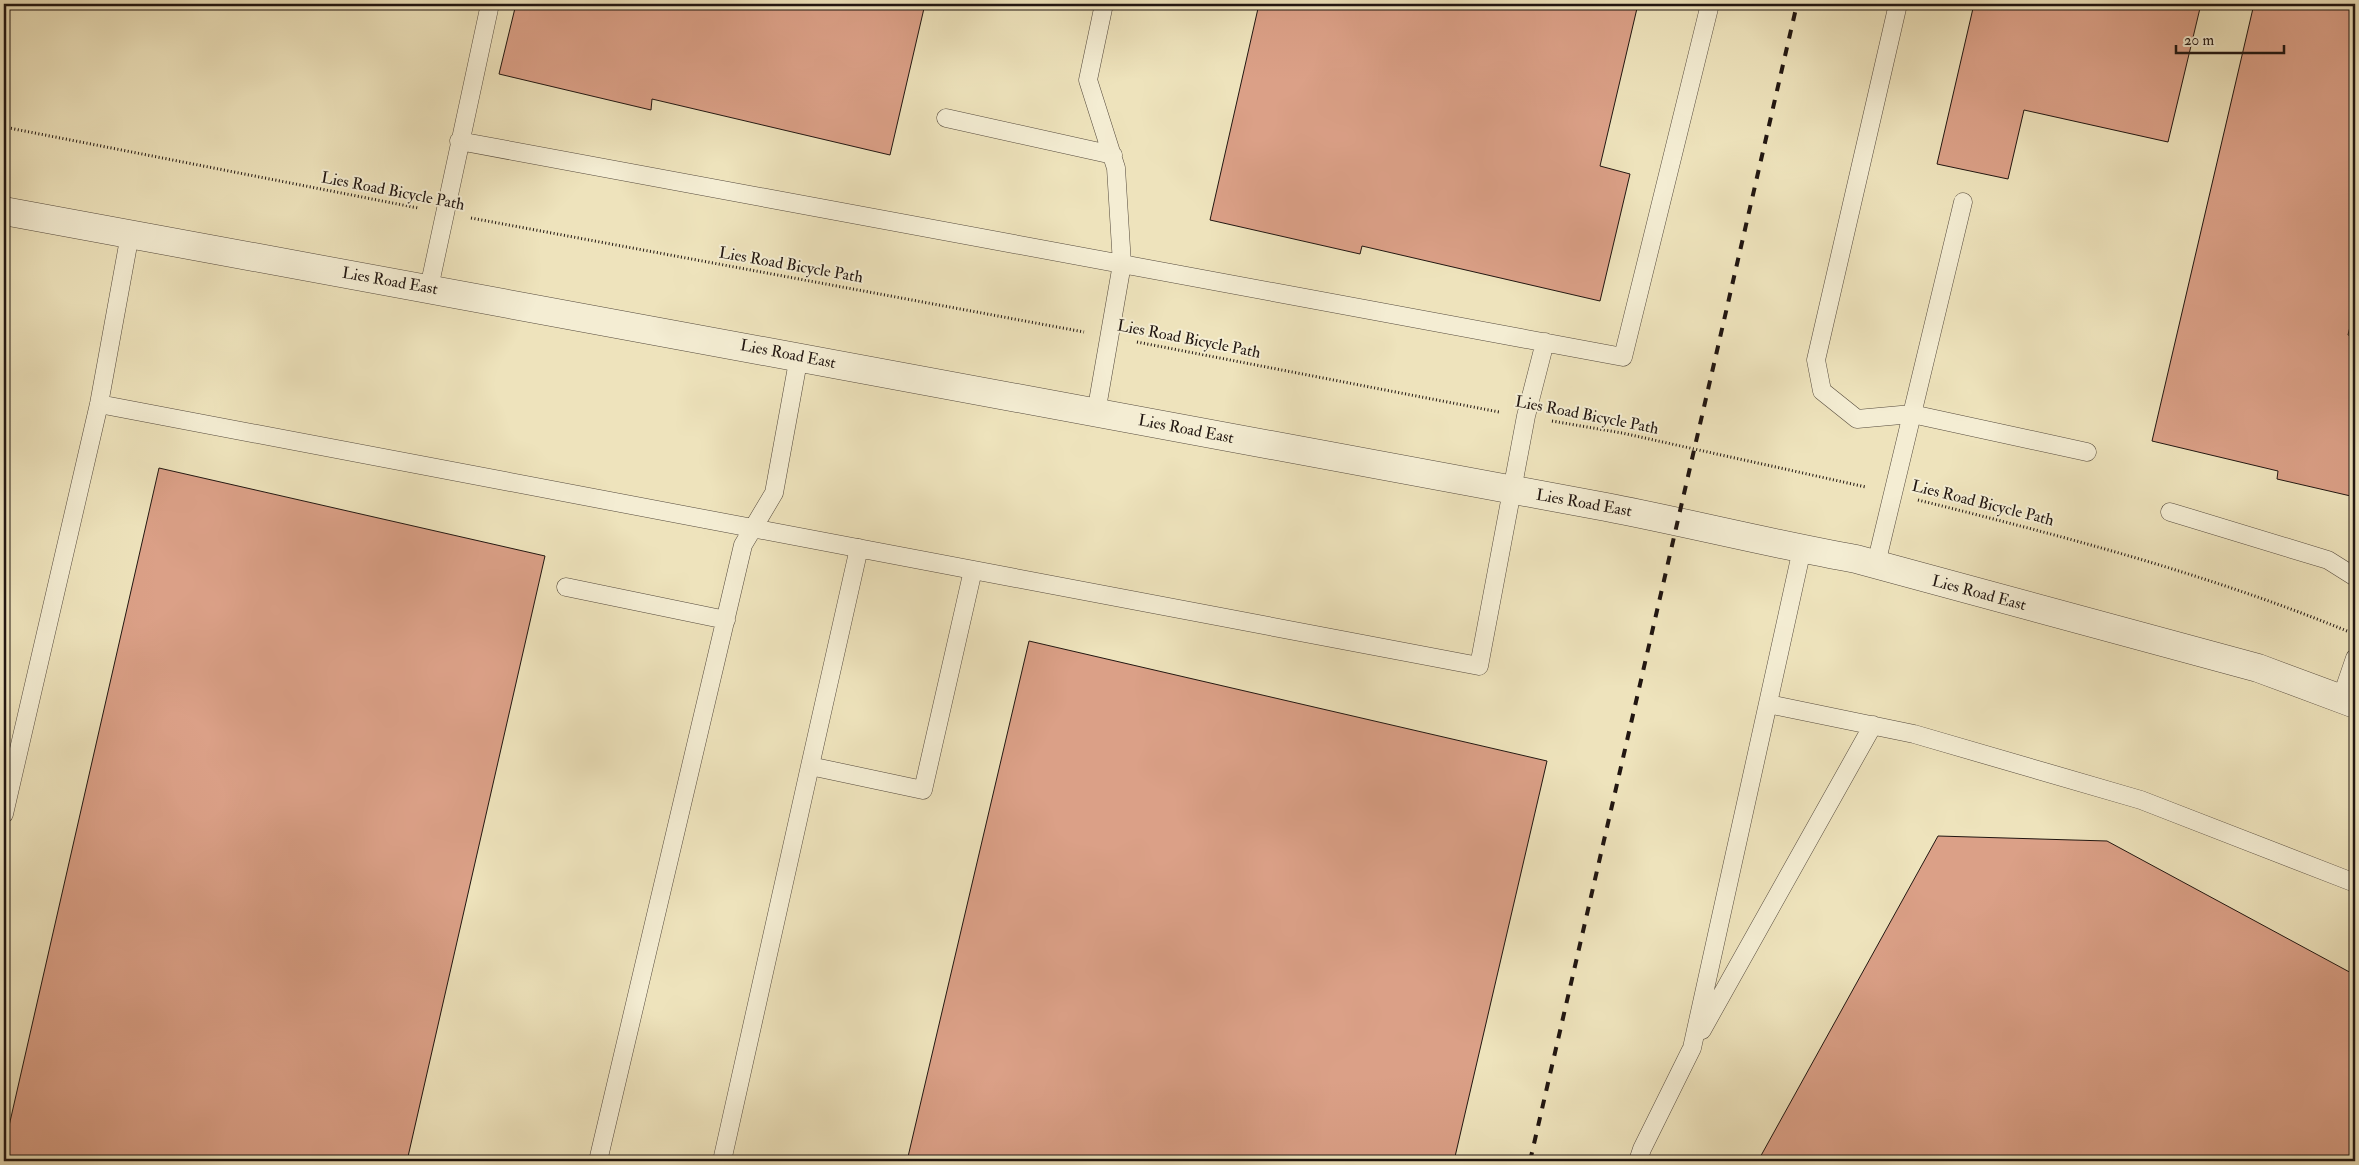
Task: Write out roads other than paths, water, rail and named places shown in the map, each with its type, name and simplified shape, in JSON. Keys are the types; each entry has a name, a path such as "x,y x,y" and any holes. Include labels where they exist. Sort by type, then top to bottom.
{"street":[{"name":"Lies Road East","path":"4,211 799,356 1686,523 1876,564 2258,668 2348,701"}],"lane":[{"path":"428,288 490,4"},
{"path":"1096,413 1122,264 1116,168 1088,80 1104,4"},
{"path":"459,141 1623,357 1710,4"},
{"path":"1898,4 1816,360 1822,391 1857,419 1912,414 2087,452"},
{"path":"946,118 1113,155"},
{"path":"1876,564 1963,202"},
{"path":"4,814 99,404 130,234"},
{"path":"99,404 1478,666 1526,416 1545,342"},
{"path":"598,1161 743,545 774,492 799,356"},
{"path":"2170,512 2328,560 2355,577"},
{"path":"722,1161 859,548"},
{"path":"1692,1048 1802,549"},
{"path":"810,766 923,790 973,570"},
{"path":"566,586 726,620"},
{"path":"2348,701 2355,658"},
{"path":"1768,704 1914,734 2141,800 2355,883"},
{"path":"1638,1161 1642,1149 1692,1048 1873,725"}],"railway":[{"path":"1530,1161 1797,4"}]}
